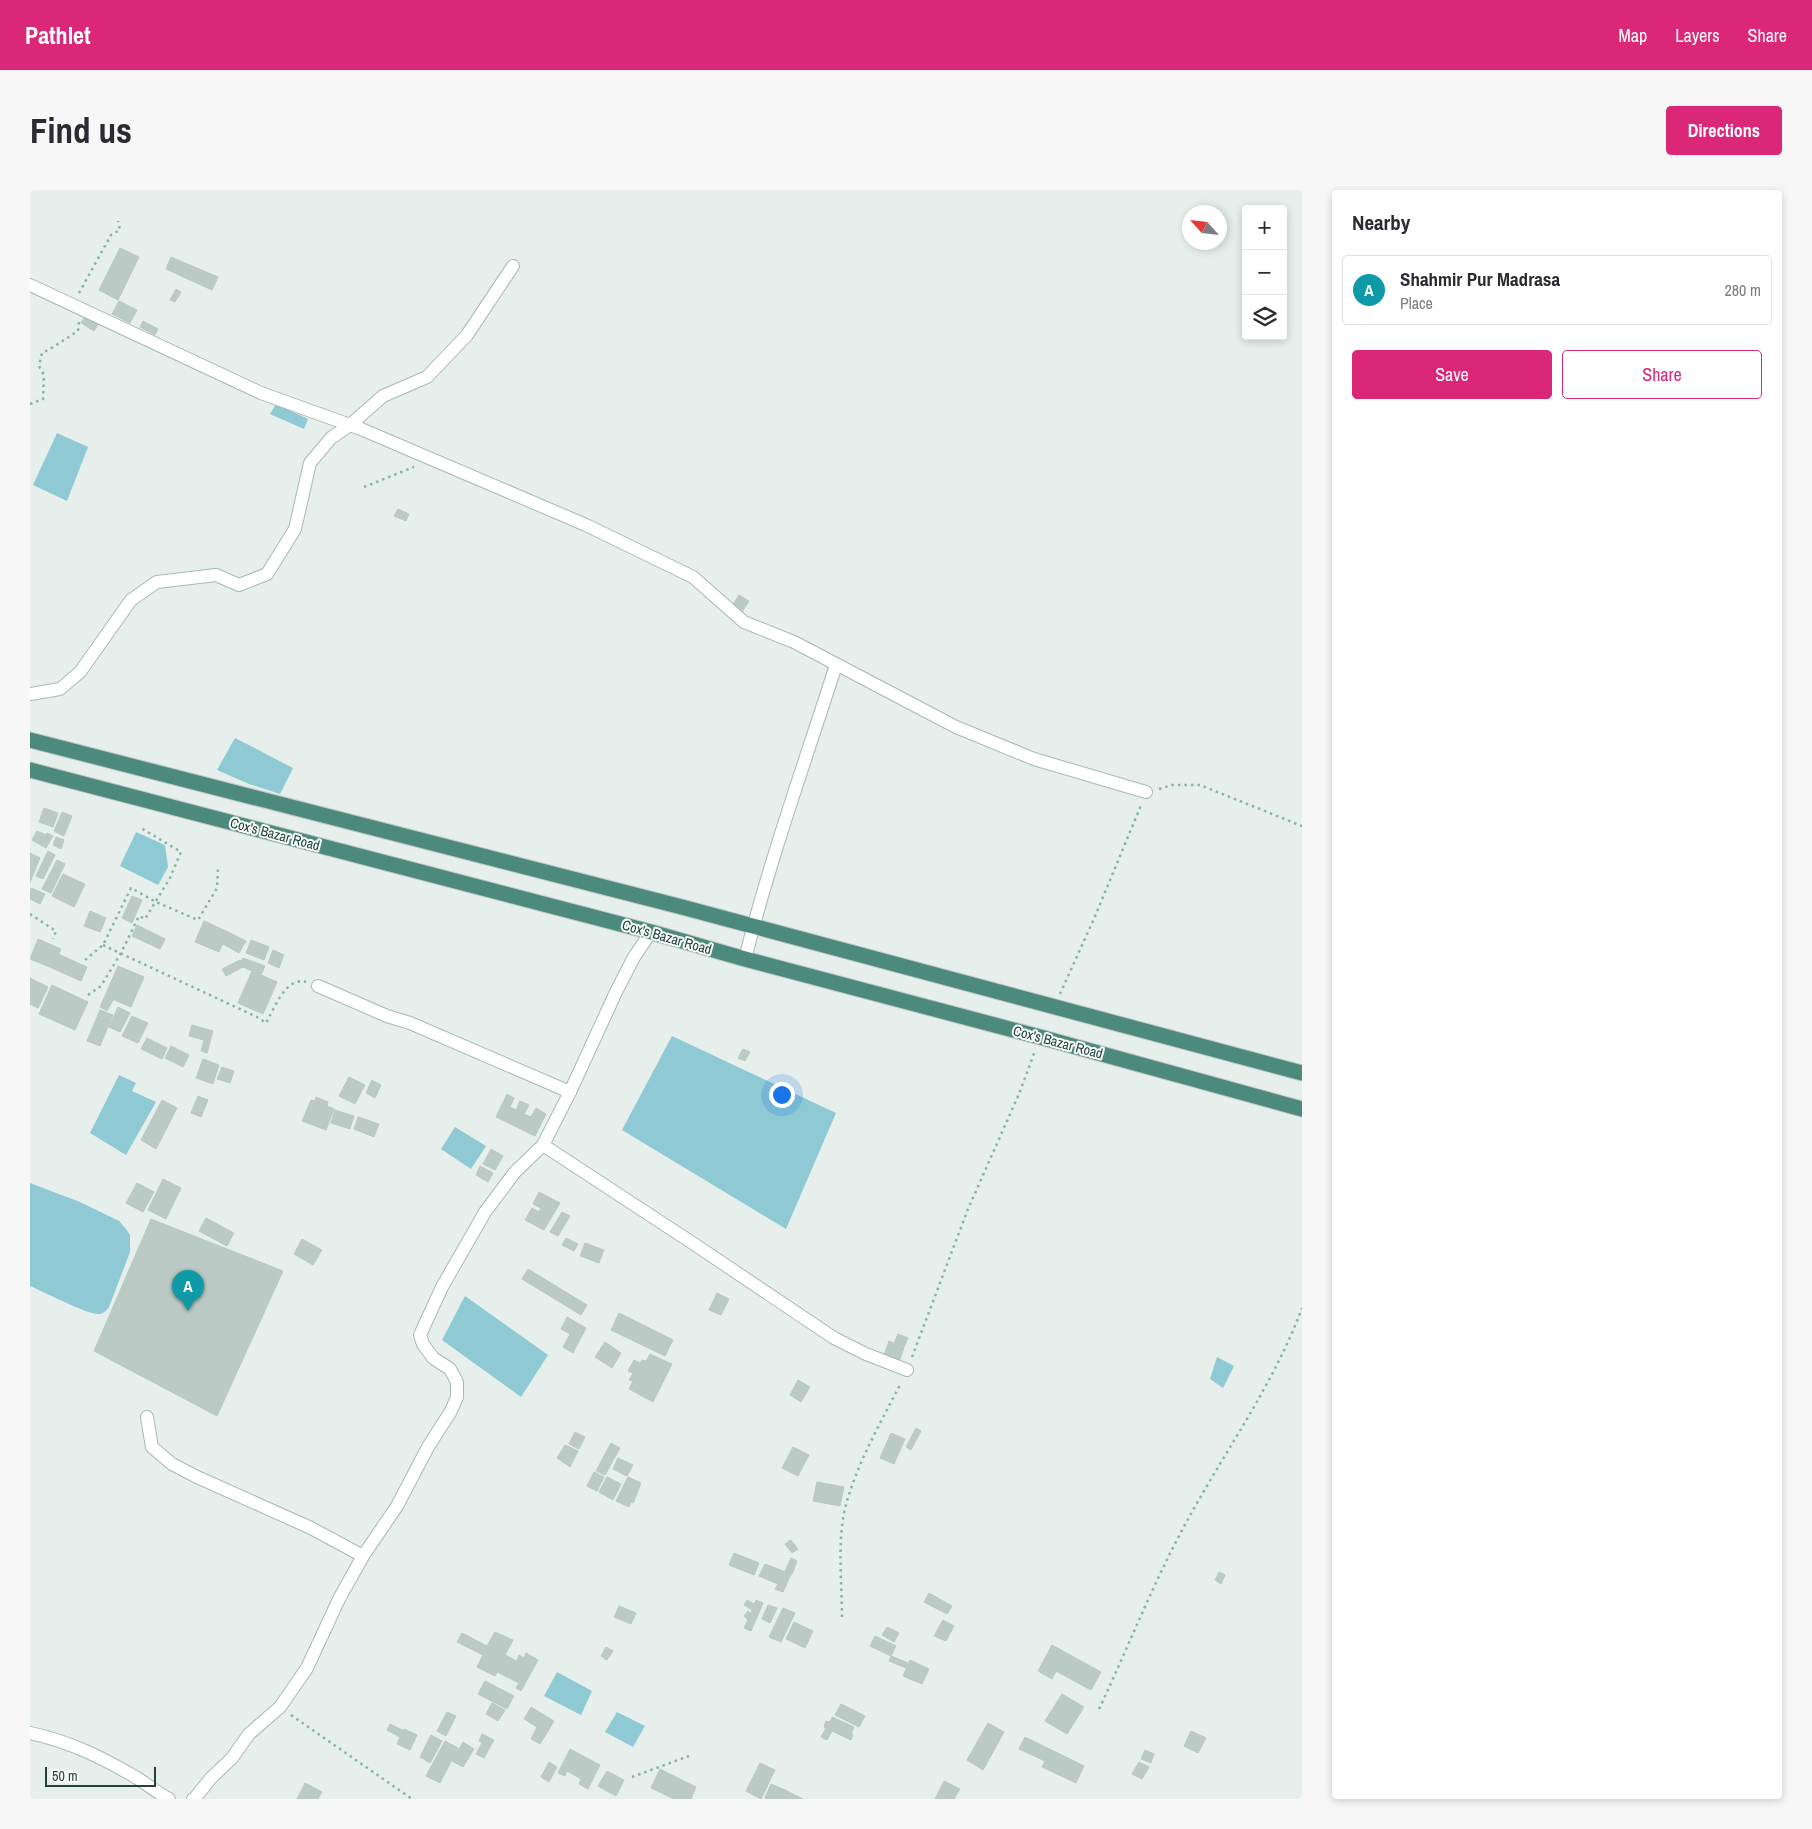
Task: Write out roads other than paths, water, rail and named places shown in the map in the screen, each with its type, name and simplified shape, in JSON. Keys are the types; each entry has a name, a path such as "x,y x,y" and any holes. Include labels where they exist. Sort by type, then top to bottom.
{"highway":[{"path":"30,740 753,926 1302,1073"},
{"name":"Cox's Bazar Road","path":"30,770 651,932 1302,1109"}],"street":[{"path":"30,694 60,689 80,672 131,600 157,582 216,575 239,585 266,574 295,529 310,464 332,438 383,396 427,377 467,334 512,266"},
{"path":"30,285 262,393 350,425 586,525 694,577 744,622 794,642 956,728 1034,758 1146,792"},
{"path":"745,959 753,926 836,665"},
{"path":"193,1799 232,1758 249,1734 280,1707 306,1668 339,1598 363,1556 397,1506 457,1398 457,1382 450,1369 432,1358 423,1344 420,1335 442,1287 485,1212 515,1172 543,1145 570,1092 616,992 634,957 651,932"},
{"path":"318,986 387,1016 410,1023 570,1092"},
{"path":"543,1145 834,1338 866,1354 907,1370"},
{"path":"148,1417 152,1447 172,1464 240,1497 311,1528 363,1556"},
{"path":"30,1733 50,1737 89,1752 138,1778 170,1799"}],"water":[{"path":"276,404 308,419 304,429 270,414"},
{"path":"57,433 88,447 67,501 33,485"},
{"path":"235,738 293,768 280,794 249,784 217,770"},
{"path":"136,832 165,845 168,867 158,885 120,866"},
{"path":"672,1036 836,1113 786,1229 622,1130"},
{"path":"119,1075 136,1083 132,1091 156,1102 126,1155 90,1133"},
{"path":"455,1127 486,1146 471,1169 441,1149"},
{"path":"30,1183 80,1202 119,1221 130,1235 130,1252 109,1307 103,1313 94,1314 30,1286"},
{"path":"465,1296 548,1355 521,1397 442,1340"},
{"path":"1217,1357 1234,1366 1223,1388 1210,1379"},
{"path":"557,1672 592,1691 581,1715 544,1696"},
{"path":"617,1712 645,1726 633,1747 605,1732"}],"place":[{"name":"Shahmir Pur Madrasa","path":"188,1311"}]}
